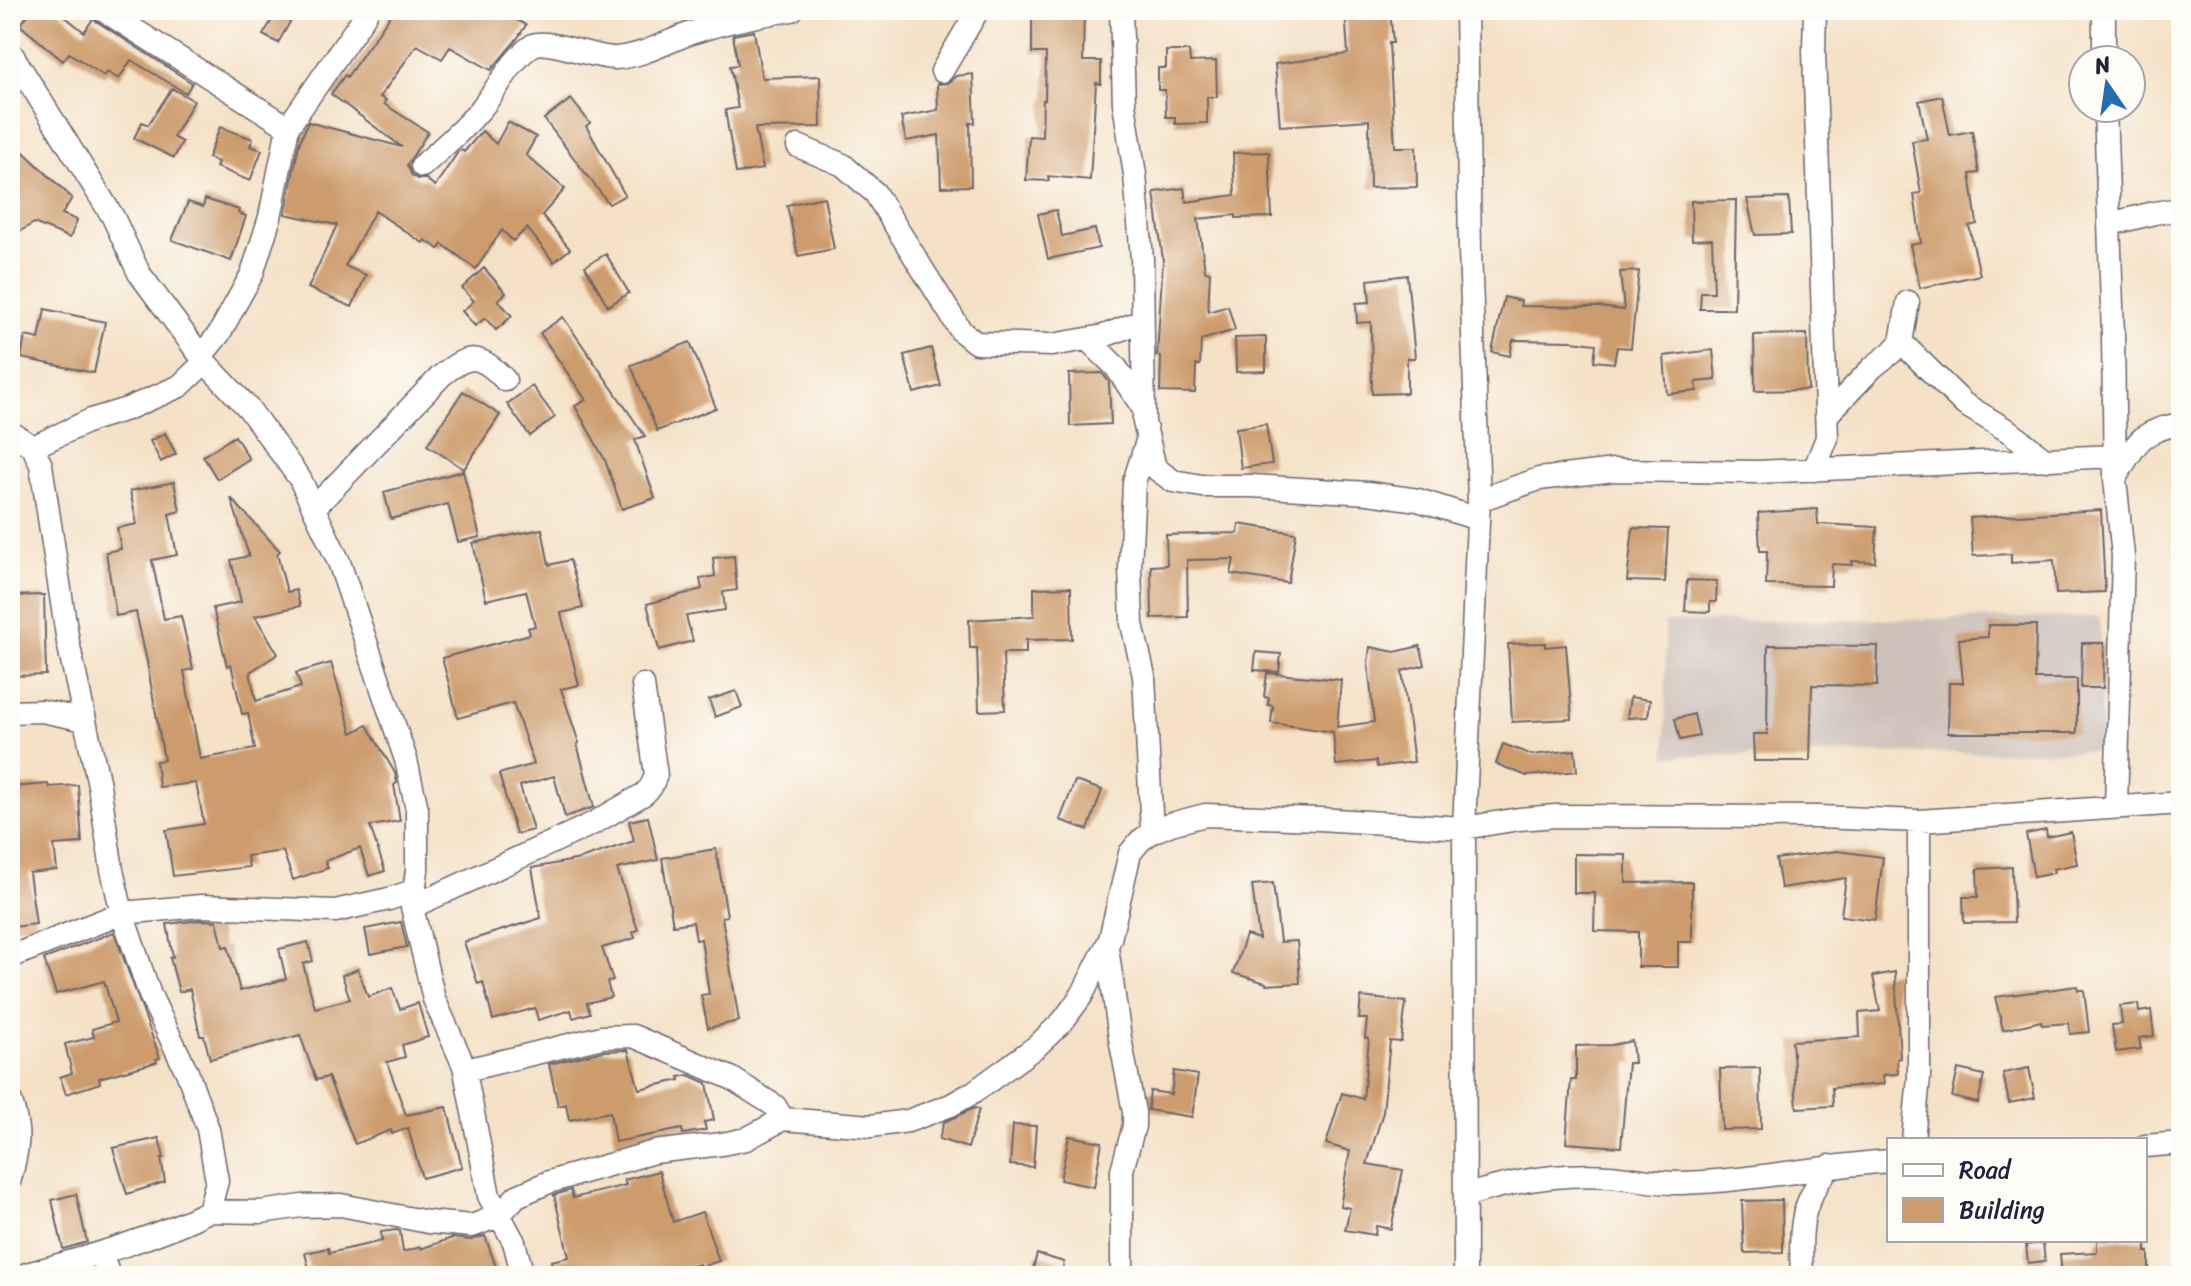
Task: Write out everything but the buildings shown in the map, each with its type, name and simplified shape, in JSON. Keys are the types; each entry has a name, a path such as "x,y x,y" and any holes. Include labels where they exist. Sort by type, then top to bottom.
{"street":[{"path":"103,10 288,127"},
{"path":"422,166 479,112 515,64 535,44 543,42 575,52 615,58 656,49 713,27 792,10"},
{"path":"942,71 978,10"},
{"path":"1121,10 1124,103 1139,211 1143,409 1155,468 1173,481 1202,486 1368,493 1479,510 1539,479 1614,470 1758,472 2115,456"},
{"path":"1465,1276 1464,828 1479,510 1466,10"},
{"path":"1814,470 1827,438 1815,10"},
{"path":"2104,10 2104,44"},
{"path":"33,447 78,425 127,409 180,386 203,359 252,274 270,217 288,127 366,14"},
{"path":"10,51 113,217 139,273 203,359 249,409 300,479 339,562 406,760 417,809 414,899 437,1009 466,1070 486,1181 498,1216 514,1242 523,1276"},
{"path":"2106,124 2115,479 2123,556 2116,807"},
{"path":"798,146 843,165 875,193 961,331 976,343 1052,345 1104,336 1142,321"},
{"path":"2110,224 2181,209"},
{"path":"1827,415 1901,342 1908,302"},
{"path":"1087,339 1115,366 1143,409"},
{"path":"1901,342 1964,404 2010,432 2046,460"},
{"path":"314,508 459,361 477,358 492,366 505,380"},
{"path":"2115,479 2145,435 2156,428 2181,424"},
{"path":"10,432 33,447 45,481 68,642 99,785 112,870 122,913 150,995 187,1072 208,1129 217,1181 209,1211"},
{"path":"1147,439 1134,482 1130,568 1132,624 1144,676 1152,832"},
{"path":"10,957 122,913 201,906 335,911 389,899 414,899 568,836 644,794 651,787 656,775 643,685"},
{"path":"10,712 42,711 85,720"},
{"path":"20,1276 101,1253 209,1211 261,1212 302,1206 341,1205 428,1222 472,1226 498,1216 517,1196 535,1186 654,1152 746,1139 783,1119 871,1126 908,1121 951,1105 1037,1046 1082,995 1107,947 1130,853 1140,841 1171,824 1205,815 1464,828 1519,819 1600,815 1919,821 2181,803"},
{"path":"1913,1138 1919,1077 1919,821"},
{"path":"1107,947 1134,1112 1134,1126 1121,1186 1122,1276"},
{"path":"466,1070 602,1037 633,1036 731,1078 775,1106 783,1119"},
{"path":"10,1099 18,1125 16,1155 10,1179"},
{"path":"2147,1146 2181,1143"},
{"path":"1465,1196 1489,1188 1542,1179 1610,1176 1681,1183 1887,1161"},
{"path":"1802,1276 1800,1230 1804,1211 1830,1166"},
{"path":"101,1253 109,1276"}],"shaded area":[{"path":"2100,617 2101,751 1666,756 1665,622"}]}
